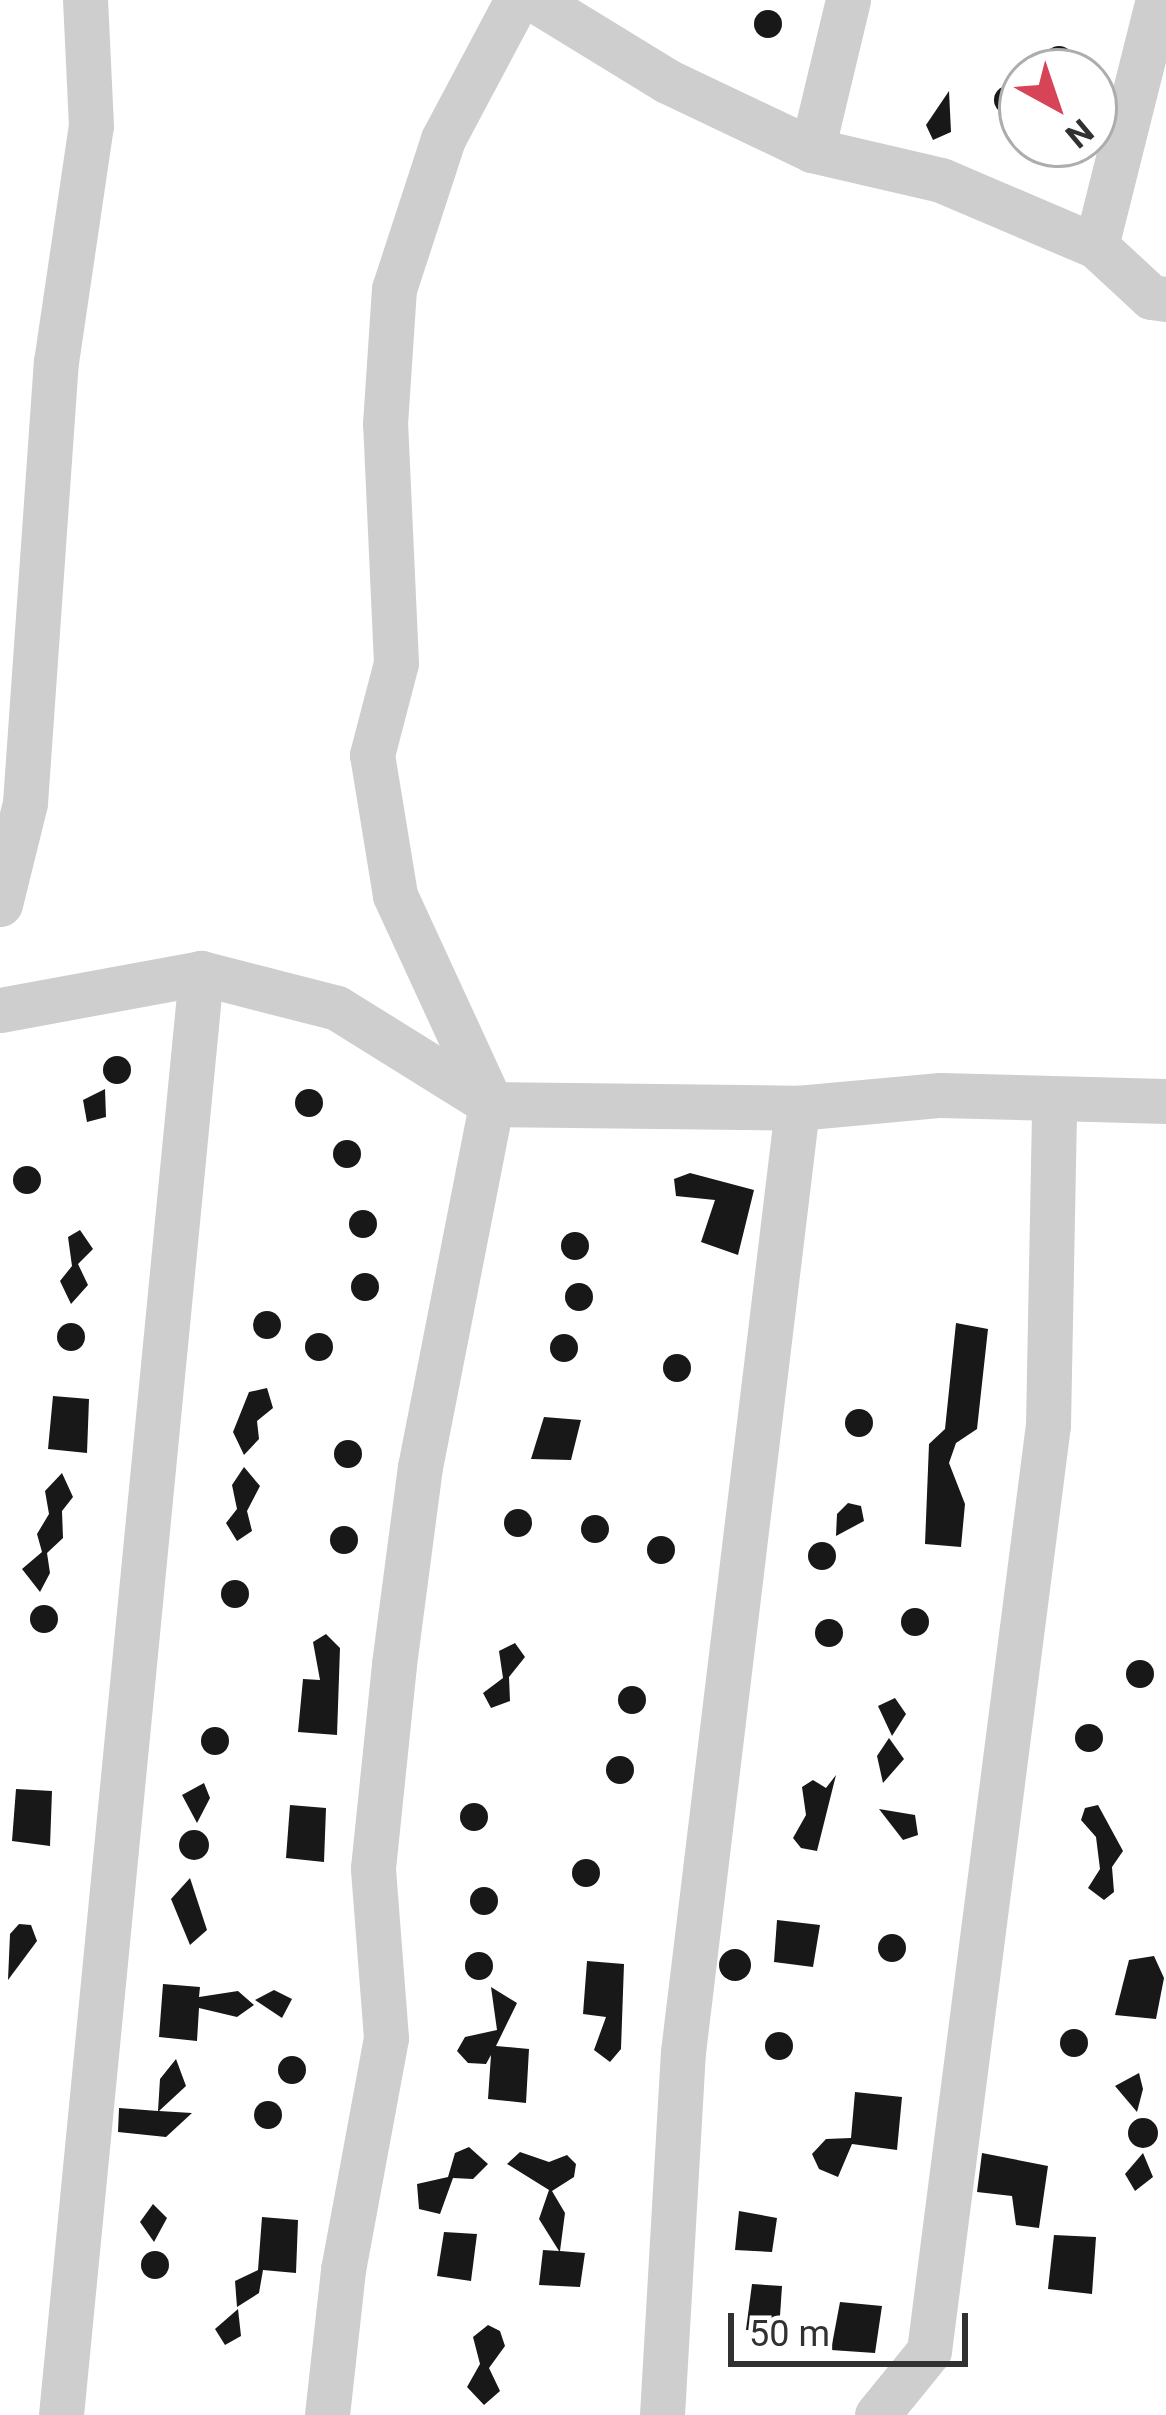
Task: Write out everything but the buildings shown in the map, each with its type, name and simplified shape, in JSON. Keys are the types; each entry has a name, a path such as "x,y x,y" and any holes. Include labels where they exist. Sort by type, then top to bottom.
{"street":[{"path":"0,904 25,803 56,362 91,126 85,0"},
{"path":"327,2415 343,2270 386,2038 374,1868 397,1642 420,1467 491,1104 395,896 372,755 396,663 385,424 394,289 443,140 517,0"},
{"path":"536,0 667,81 812,150 941,180 1096,246 1151,297 1166,299"},
{"path":"812,150 848,0"},
{"path":"1096,246 1158,0"},
{"path":"62,2415 201,973"},
{"path":"0,1010 201,973 337,1008 491,1104 796,1108 940,1095 1054,1103 1166,1101"},
{"path":"877,2415 929,2351 1048,1425 1054,1103"},
{"path":"662,2415 683,2052 796,1108"}]}
